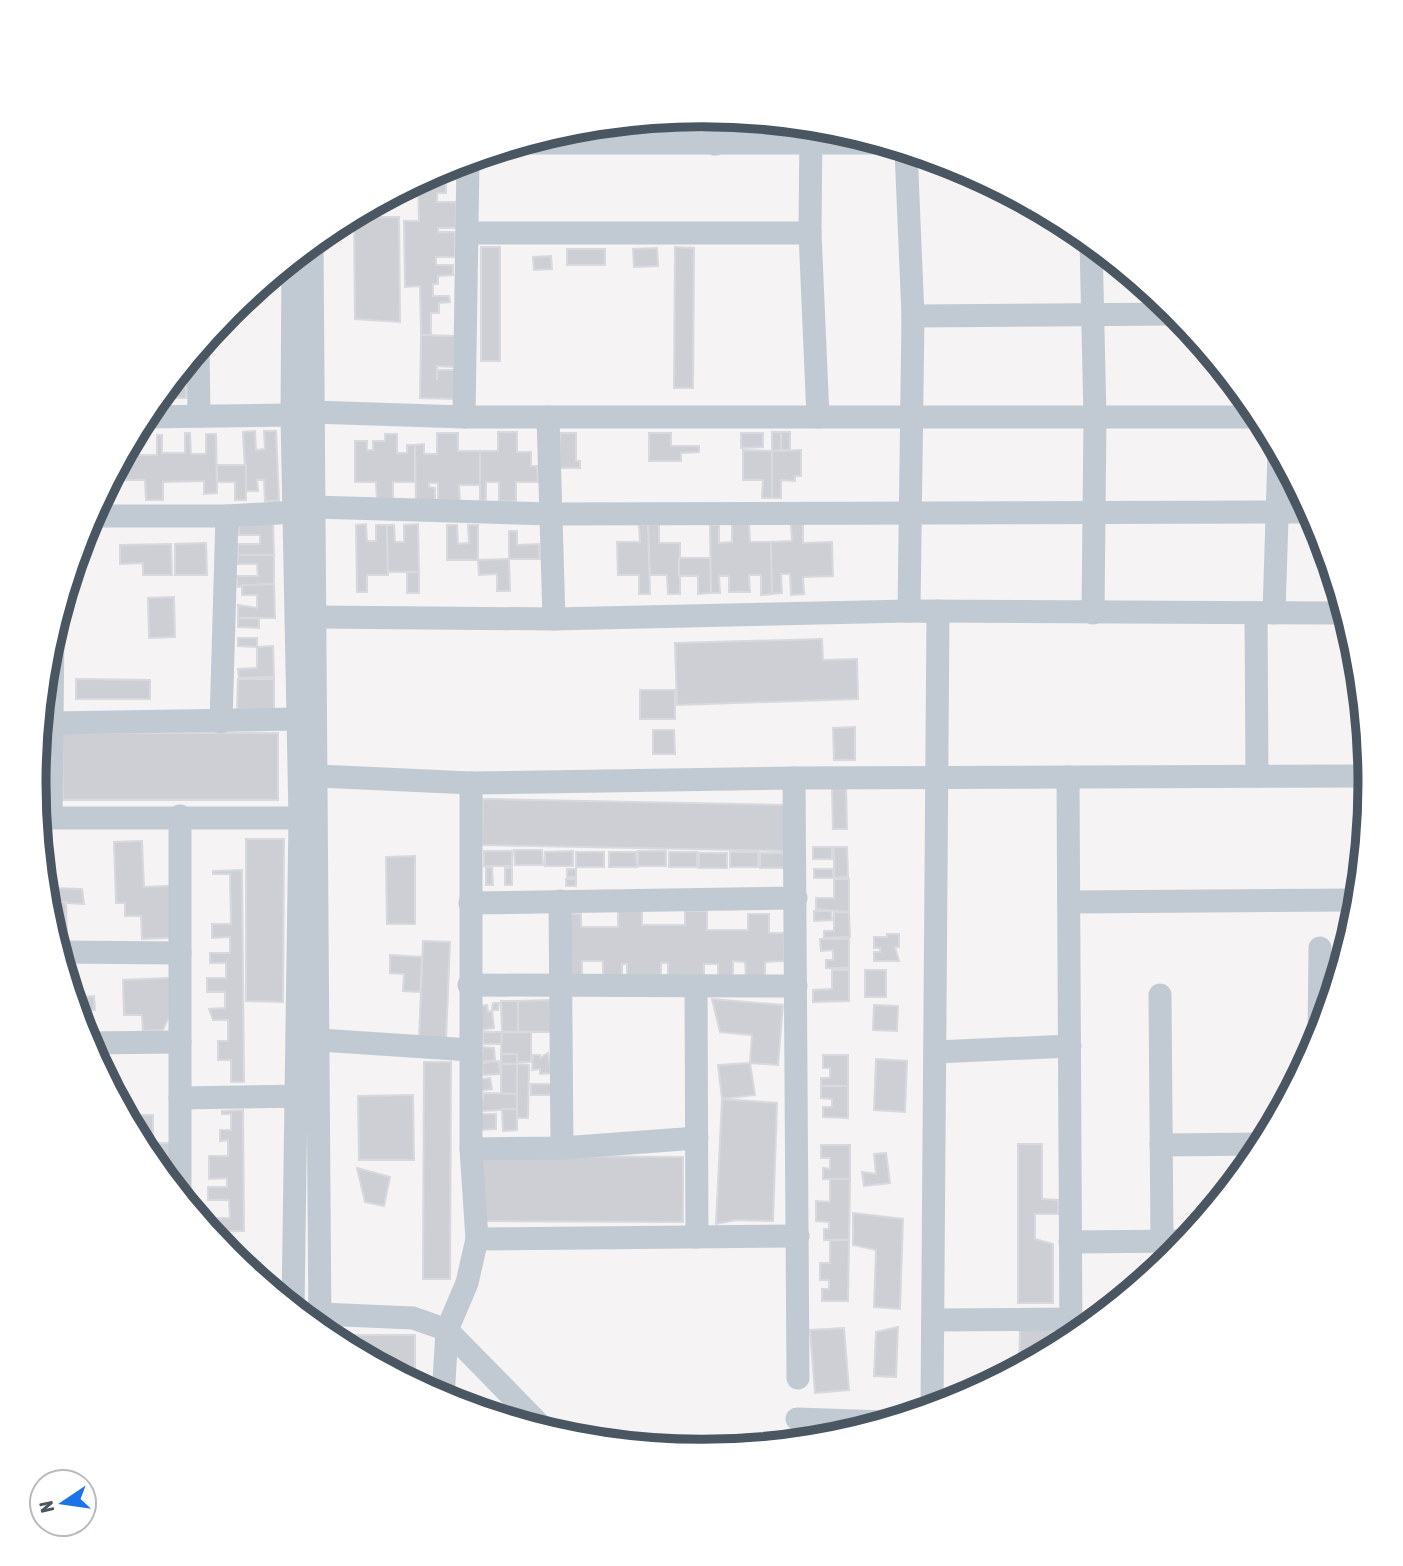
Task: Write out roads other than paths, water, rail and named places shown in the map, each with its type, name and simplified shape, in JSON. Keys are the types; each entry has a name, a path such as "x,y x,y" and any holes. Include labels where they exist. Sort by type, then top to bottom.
{"street":[{"path":"715,127 715,144"},
{"path":"559,143 715,144 800,135"},
{"path":"811,137 810,233 818,417"},
{"path":"906,160 914,316 909,611"},
{"path":"464,418 468,170"},
{"path":"468,233 810,233"},
{"path":"302,413 312,256"},
{"path":"1091,256 1095,418 1093,613"},
{"path":"293,1296 300,817 298,719 304,509 302,413 294,270"},
{"path":"914,316 1160,314"},
{"path":"198,362 199,416"},
{"path":"158,417 302,413 464,418 912,415 1246,417"},
{"path":"548,417 554,619"},
{"path":"1257,776 1265,613 1277,512 1278,471"},
{"path":"304,509 316,617 320,1316"},
{"path":"102,516 227,516 304,509 550,514 1299,512"},
{"path":"221,722 227,516"},
{"path":"316,617 554,619 909,611 1335,613"},
{"path":"932,1397 938,611"},
{"path":"46,789 52,693"},
{"path":"51,723 298,719"},
{"path":"318,776 471,783 794,778 1358,776"},
{"path":"1068,777 1071,1324"},
{"path":"794,778 798,1378"},
{"path":"444,1386 447,1330 467,1283 477,1240 471,1149 471,783"},
{"path":"180,816 180,1181"},
{"path":"47,818 300,817"},
{"path":"470,903 796,898"},
{"path":"1069,902 1347,900"},
{"path":"560,901 562,1148"},
{"path":"1319,1004 1320,948"},
{"path":"68,952 180,953"},
{"path":"470,985 796,986"},
{"path":"696,986 697,1237"},
{"path":"1160,995 1162,1242"},
{"path":"320,1040 470,1050"},
{"path":"99,1043 180,1042"},
{"path":"936,1052 1070,1046"},
{"path":"180,1098 320,1096"},
{"path":"471,1149 562,1148 697,1138"},
{"path":"1161,1145 1249,1144"},
{"path":"477,1240 797,1237"},
{"path":"1070,1242 1170,1242"},
{"path":"328,1322 413,1318 447,1330 531,1417"},
{"path":"933,1320 1065,1329"},
{"path":"797,1419 853,1421"}]}
